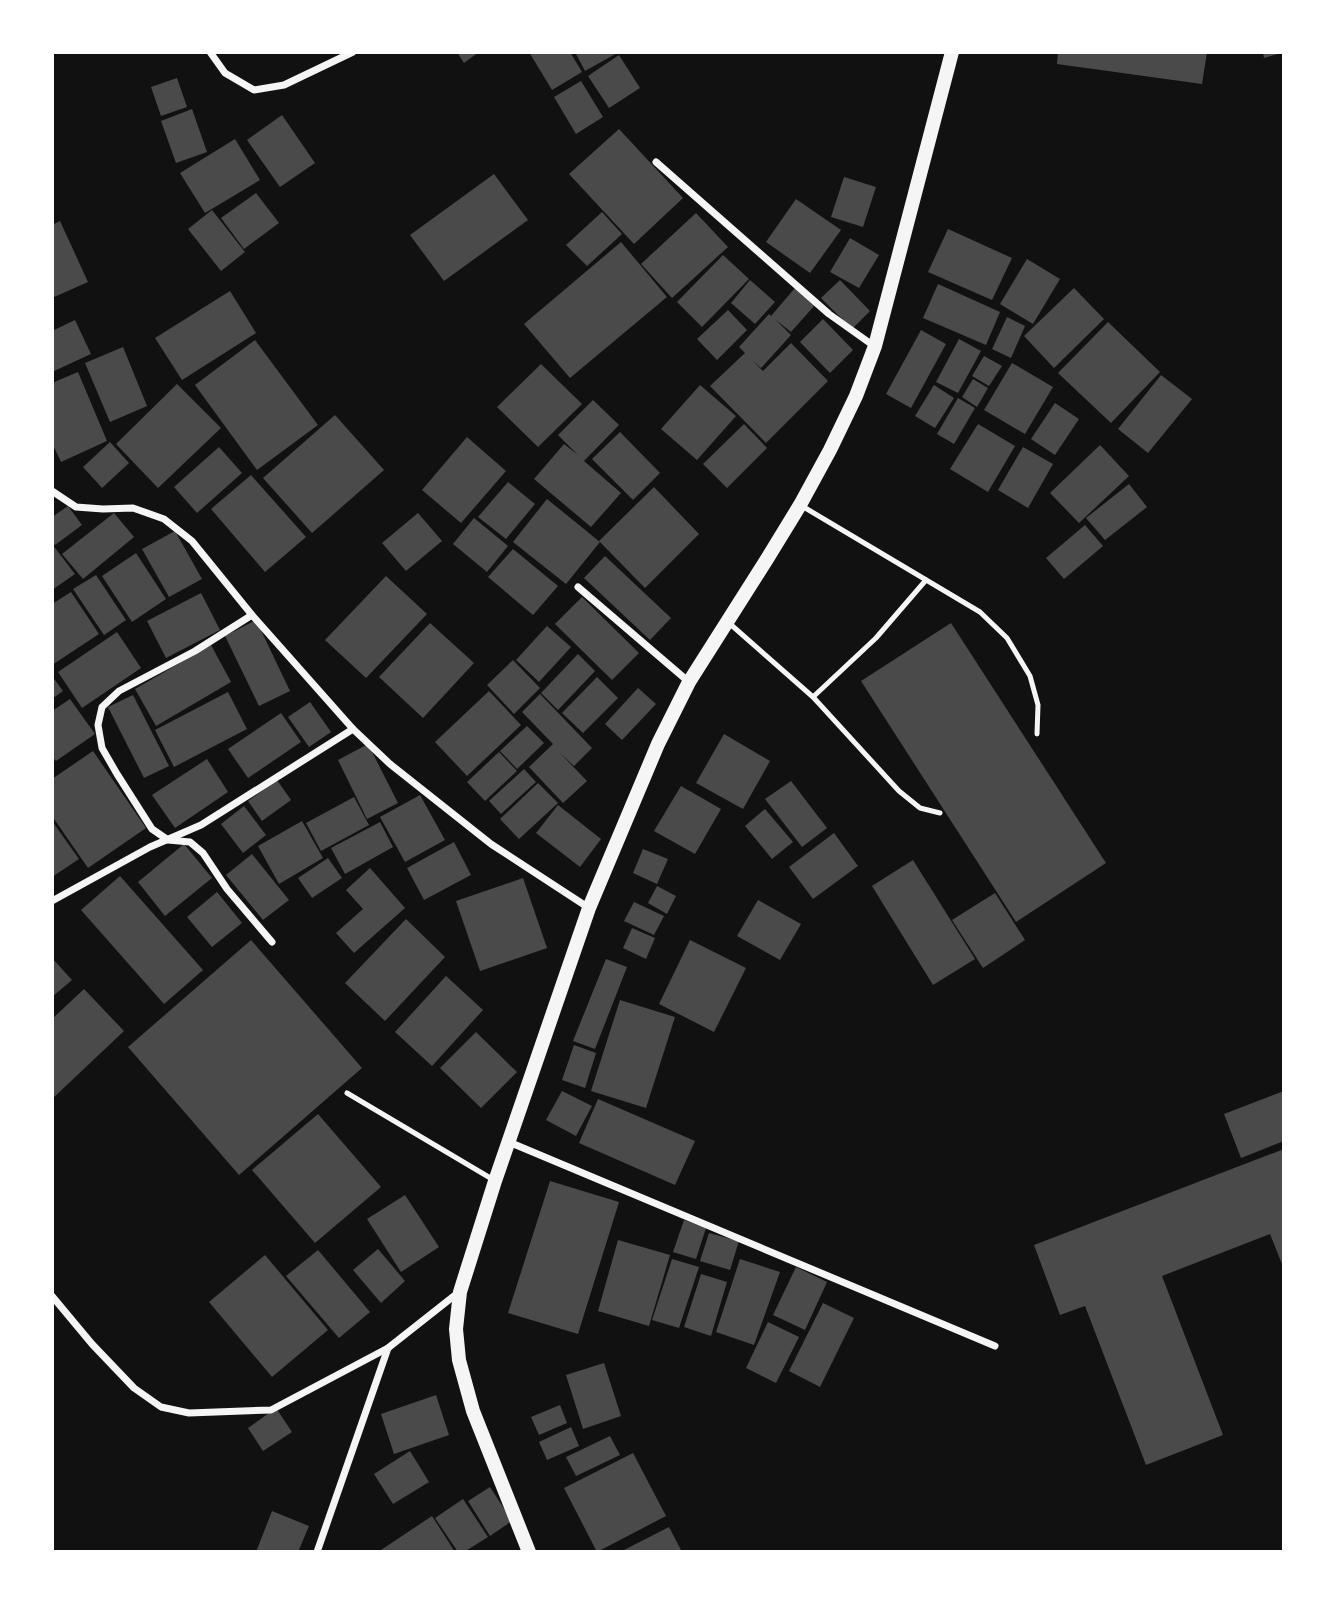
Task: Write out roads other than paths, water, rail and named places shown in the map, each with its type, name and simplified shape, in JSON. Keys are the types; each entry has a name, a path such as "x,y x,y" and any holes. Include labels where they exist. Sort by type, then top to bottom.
{"main road":[{"path":"529,1552 473,1411 459,1360 456,1329 460,1292 495,1181 589,908 658,744 689,682 800,505 856,396 875,346 951,52"}],"street":[{"path":"210,52 225,73 254,89 284,85 353,52"},
{"path":"656,162 829,314 875,346"},
{"path":"52,491 76,507 133,508 164,519 192,541 252,615 353,729 390,764 491,844 589,908"},
{"path":"578,587 689,682"},
{"path":"252,615 195,651 119,691 102,707 98,725 102,748 152,829 168,840 190,842 203,853 228,889 272,942"},
{"path":"52,901 150,847 201,825 353,729"},
{"path":"509,1142 995,1346"},
{"path":"52,1296 134,1388 161,1407 188,1413 271,1410 387,1348 460,1292"},
{"path":"317,1552 387,1348"}],"lane":[{"path":"800,505 980,612 1007,638 1030,676 1038,705 1037,734"},
{"path":"813,697 876,638 926,580"},
{"path":"727,622 813,697 899,791 920,808 940,813"},
{"path":"347,1093 495,1181"}]}
